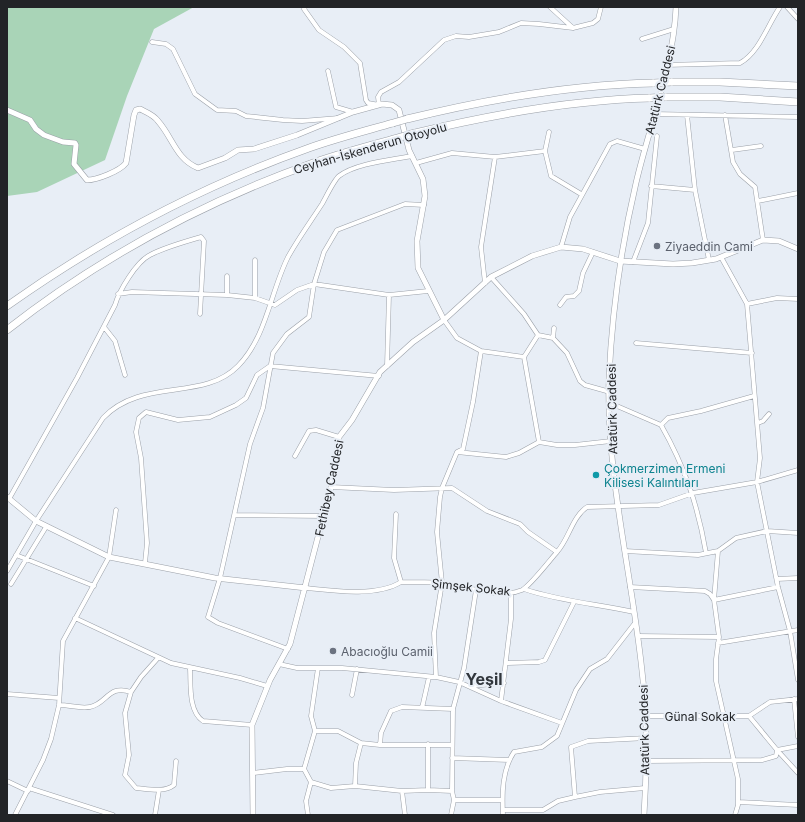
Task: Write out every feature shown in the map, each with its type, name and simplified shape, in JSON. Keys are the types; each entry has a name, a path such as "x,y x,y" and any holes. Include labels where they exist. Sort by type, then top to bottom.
{"highway":[{"name":"Ceyhan-İskenderun Otoyolu","path":"7,306 87,252 180,203 264,165 310,148 407,119 449,109 566,89 671,82 720,82 798,86"},
{"name":"Ceyhan-İskenderun Otoyolu","path":"7,330 97,268 186,216 276,176 315,162 397,138 460,122 568,104 665,97 720,97 798,102"}],"street":[{"path":"305,7 304,9 319,30 344,47 360,63 366,100 368,103 392,105 399,110 409,150 423,179 424,205 417,241 418,268 428,291 444,320 457,338 481,351 524,357"},
{"path":"550,7 573,28"},
{"path":"378,105 378,97 381,92 399,82 444,40 456,36 469,37 499,32 521,23 573,28 593,23 598,19 601,7"},
{"name":"Atatürk Caddesi","path":"644,815 647,738 638,636 610,442 610,392 620,261 636,184 674,29 676,7"},
{"path":"666,65 740,63 747,59 765,35 770,20 780,7"},
{"path":"787,7 798,19"},
{"path":"642,39 674,29"},
{"path":"152,42 166,44 173,49 195,94 217,110 236,111 246,116 283,120 302,121 335,117 341,118"},
{"path":"328,71 336,107 353,112"},
{"path":"7,110 30,120 36,129 44,135 59,141 75,143 74,164 87,180 95,180 122,168 126,163 136,110 140,109 158,121 180,157 190,165 198,168 225,158 238,150 254,149 341,118 353,112 378,105"},
{"path":"653,114 798,117"},
{"path":"687,115 695,190 709,260"},
{"path":"725,115 733,162 740,174 755,187 763,240 779,241 798,249"},
{"path":"549,132 545,151 553,178 581,194"},
{"path":"633,262 648,223 657,136"},
{"path":"561,247 570,217 581,194 610,144 617,141 645,149"},
{"path":"732,150 761,146"},
{"path":"416,163 452,153 495,156 545,151"},
{"path":"7,571 36,522 103,418 112,409 123,402 142,395 208,384 229,374 250,351 260,334 288,258 338,176 358,167 412,156"},
{"path":"485,283 481,247 495,156"},
{"path":"651,186 695,190"},
{"path":"758,201 798,193"},
{"path":"288,649 208,617 220,578 250,444 263,408 273,354 280,341 309,317 314,284 324,252 337,230 405,204 424,205"},
{"path":"200,314 204,241 201,237 150,255 141,263 118,294 115,305 104,327 8,498 36,522 109,557 220,578 337,591 377,590 394,587 401,582 394,558 396,514"},
{"name":"Fethibey Caddesi","path":"253,815 254,773 252,725 268,686 288,649 306,588 331,487 339,437 352,420 380,372 413,342 444,320 491,277 532,256 561,247 583,249 620,261 673,264 709,260 721,257 763,240"},
{"path":"560,305 566,297 574,296 579,291 584,273 593,252"},
{"path":"721,257 747,304 754,396 758,423 760,468 757,482 778,587 790,631 798,680"},
{"path":"255,260 255,298"},
{"path":"227,296 228,276"},
{"path":"491,277 524,314 538,335 553,338 567,353 580,381 586,385 610,392"},
{"path":"118,294 132,292 227,296 255,298 275,305 282,302 297,290 314,284 389,296 428,291"},
{"path":"387,366 389,296"},
{"path":"747,304 777,298 798,299"},
{"path":"104,327 115,341 125,375"},
{"path":"553,338 554,328"},
{"path":"538,335 524,357 539,442"},
{"path":"636,343 752,354"},
{"path":"436,677 434,633 442,583 437,532 442,488 457,452 463,449 474,402 481,351"},
{"path":"145,563 147,543 141,458 136,432 138,418 146,412 178,420 210,417 236,405 246,398 257,375 270,366 379,376"},
{"path":"661,425 668,418 701,411 754,396"},
{"path":"610,403 661,425 676,452 693,493 706,553"},
{"path":"758,423 763,422 769,414"},
{"path":"295,456 309,431 316,430 339,437"},
{"path":"457,452 506,457 519,453 539,442 557,445 610,442"},
{"name":"Şimşek Sokak","path":"401,582 442,583 476,590 511,594 524,589 565,543 580,512 587,508 619,508 659,505 693,493 757,482 798,470"},
{"path":"331,487 394,490 452,488 486,511 520,524 528,532 557,552"},
{"path":"16,815 52,739 59,705 63,640 109,557 116,510"},
{"path":"234,515 324,516"},
{"path":"11,584 46,527"},
{"path":"625,551 698,555 718,551 736,538 766,531 798,533"},
{"path":"718,551 714,600 719,637 716,681 738,780 738,802 735,815"},
{"path":"16,555 94,586"},
{"path":"777,579 798,578"},
{"path":"630,587 705,591 710,594 714,600"},
{"path":"714,600 778,587"},
{"path":"524,589 574,602 596,604 634,612"},
{"path":"451,815 454,800 452,791 451,745 453,709 459,682 464,668 476,590"},
{"path":"501,700 507,663 511,619 511,594"},
{"path":"507,663 539,662 545,660 574,602"},
{"path":"75,618 158,658 190,669 240,678 268,686"},
{"path":"635,623 607,659 590,669 576,690 557,736 550,743 542,747 514,752 509,760 503,784 503,813 543,810 558,801 574,797 600,792 645,788"},
{"path":"718,643 798,630"},
{"path":"638,636 719,637"},
{"path":"158,658 141,677 131,692 125,713 129,755 125,775 136,788 159,790 170,789 174,786 176,761"},
{"path":"279,664 297,668 357,669 436,677 470,686 501,700 562,723"},
{"path":"308,815 306,802 311,782 304,769 315,731 311,716 318,668"},
{"path":"190,669 193,707 199,718 203,721 252,725"},
{"path":"352,695 357,669"},
{"path":"422,708 429,677"},
{"path":"470,686 504,683"},
{"path":"59,705 92,707 117,690 131,692"},
{"path":"7,694 59,698"},
{"path":"796,699 798,737"},
{"name":"Günal Sokak","path":"645,716 749,716 770,702 796,699"},
{"path":"380,745 381,733 391,711 402,707 453,709"},
{"path":"749,716 798,773"},
{"path":"315,731 338,732 361,743 380,745 451,745"},
{"path":"574,797 571,747 588,741 647,738"},
{"path":"355,786 356,763 361,743"},
{"path":"428,744 428,790"},
{"path":"777,750 798,746"},
{"path":"646,761 762,760 776,756 777,750"},
{"path":"452,758 509,760"},
{"path":"254,773 287,769 304,769"},
{"path":"7,781 113,815"},
{"path":"311,782 331,788 355,786 402,791 452,791"},
{"path":"155,815 159,790"},
{"path":"402,791 405,815"},
{"path":"454,800 502,800"},
{"path":"738,802 798,805"}],"green space":[{"path":"7,7 194,7 154,29 127,96 105,160 37,192 7,196"}],"place":[{"name":"Ziyaeddin Cami","path":"657,246"},
{"name":"Çokmerzimen Ermeni Kilisesi Kalıntıları","path":"596,475"},
{"name":"Abacıoğlu Camii","path":"333,651"}],"district":[{"name":"Yeşil","path":"484,679"}]}
